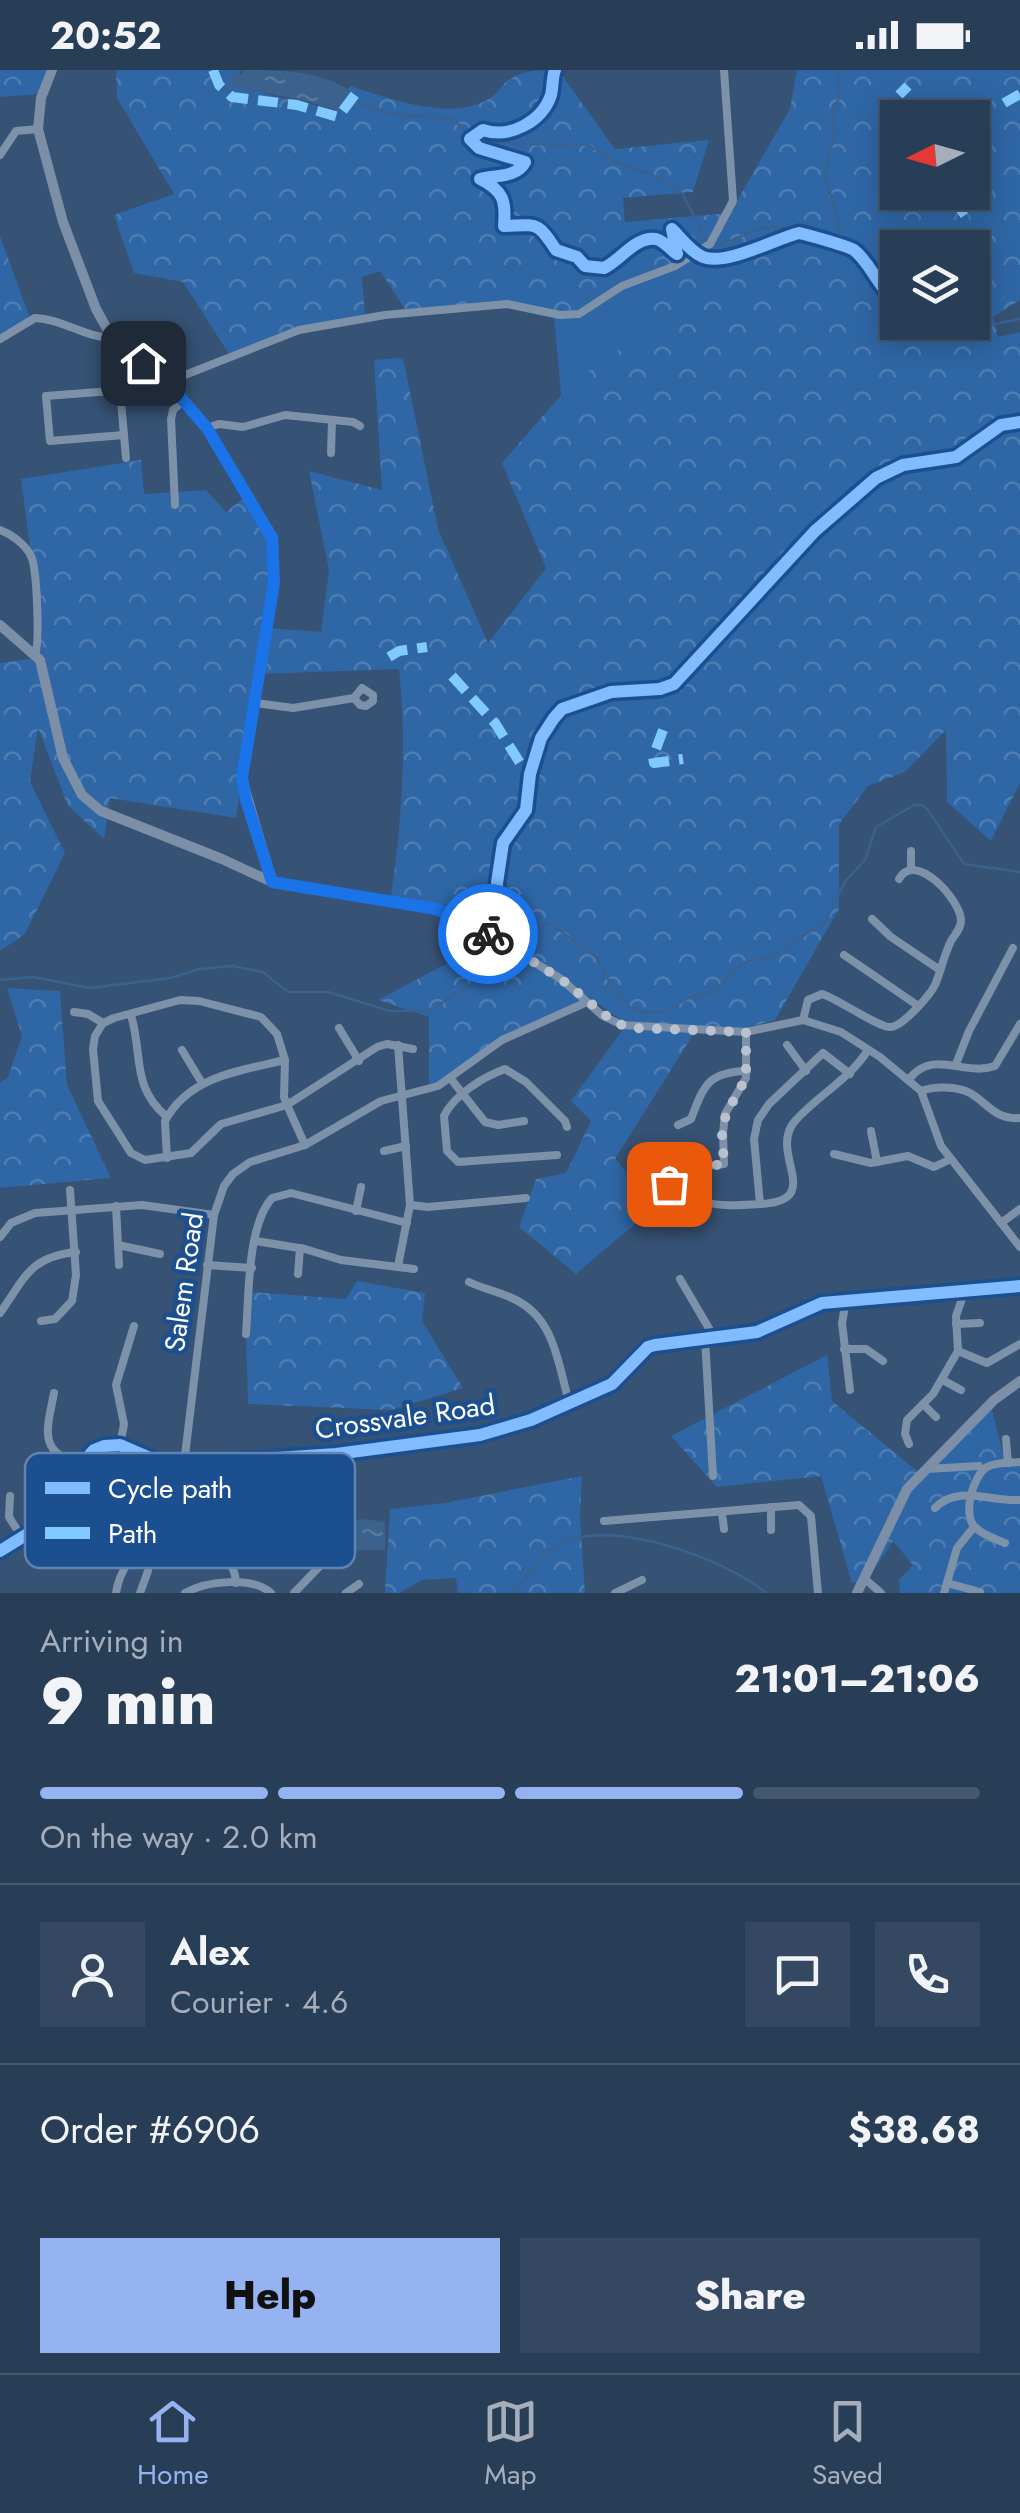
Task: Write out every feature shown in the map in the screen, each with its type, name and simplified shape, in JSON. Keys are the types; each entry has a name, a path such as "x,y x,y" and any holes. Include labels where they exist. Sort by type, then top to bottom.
{"main road":[{"path":"52,70 41,98 38,128 65,228 96,310 112,338 167,382 207,428 238,484 263,517 275,549 274,583 242,779 272,882"},
{"path":"0,624 36,654 46,679 63,758 91,804 152,834 272,882 438,910 460,918 511,948"},
{"path":"857,1593 899,1500 994,1400 1020,1381"}],"street":[{"path":"124,435 50,441 46,396 120,390 155,392 167,382 299,330 386,315 507,304 560,315 578,314 622,286 676,266 710,244 733,201 724,70"},
{"path":"0,155 16,131 38,128"},
{"path":"0,339 35,318 47,318 87,334 112,338"},
{"path":"120,390 126,458"},
{"path":"175,505 171,419 173,410 184,400"},
{"path":"207,428 220,424 243,427 285,415 360,426"},
{"path":"331,453 332,420"},
{"path":"0,530 14,537 32,557 39,640 36,654"},
{"path":"256,703 293,708 354,698"},
{"path":"911,851 911,868"},
{"path":"803,1020 806,1002 818,995 851,1006 888,1028 902,1023 932,990 961,922 953,900 923,872 911,868 898,879"},
{"path":"935,900 944,891"},
{"path":"872,919 890,937 940,970"},
{"path":"511,948 561,979 615,1023 633,1028 746,1032 803,1020 830,1026 920,1090 940,1142 1020,1247"},
{"path":"956,1064 1013,948"},
{"path":"844,955 917,1005"},
{"path":"304,1145 287,1105 282,1090 285,1060 273,1027 257,1016 188,1000 103,1023 95,1036 92,1049 100,1104 134,1156 144,1160 191,1153 229,1120 287,1105 377,1046 412,1049"},
{"name":"Salem Road","path":"186,1453 214,1215 224,1186 240,1168 257,1159 304,1145 382,1101 438,1086 502,1040 587,1002"},
{"path":"74,1012 88,1014 103,1023"},
{"path":"131,1015 142,1085 167,1117"},
{"path":"909,1079 917,1069 932,1064 981,1070 995,1066 1020,1024"},
{"path":"339,1028 359,1061"},
{"path":"648,1172 669,1184 700,1167 724,1164 722,1134 726,1114 747,1071 746,1032"},
{"path":"398,1045 410,1205 398,1266"},
{"path":"786,1045 806,1071"},
{"path":"182,1050 202,1083"},
{"path":"704,1202 760,1204 787,1198 794,1182 786,1149 790,1128 850,1074 868,1050"},
{"path":"760,1204 754,1146 756,1127 766,1107 823,1053 850,1074"},
{"path":"167,1158 167,1117 202,1083 285,1060"},
{"path":"558,1155 482,1163 452,1160 447,1151 444,1116 449,1106 490,1075 510,1070 567,1127"},
{"path":"678,1125 691,1119 702,1090 714,1077 747,1071"},
{"path":"451,1079 485,1122 498,1125 524,1120"},
{"path":"920,1090 935,1087 968,1092 993,1113 1020,1118"},
{"path":"871,1131 877,1162"},
{"path":"907,1141 908,1156"},
{"path":"384,1151 406,1146"},
{"path":"834,1154 865,1162 908,1156 934,1166 951,1159"},
{"path":"356,1211 361,1187"},
{"path":"42,1321 55,1319 72,1301 76,1252 70,1190"},
{"path":"246,1334 256,1241 267,1204 280,1194 407,1223"},
{"path":"410,1205 428,1207 526,1198"},
{"path":"0,1237 23,1216 73,1210 142,1205 214,1215"},
{"path":"116,1206 119,1264"},
{"path":"1001,1223 1020,1209"},
{"path":"256,1241 300,1248 334,1259 414,1268"},
{"path":"118,1245 160,1254"},
{"path":"298,1274 300,1248"},
{"path":"0,1314 36,1263 49,1256 76,1252"},
{"path":"207,1265 252,1268"},
{"path":"680,1279 710,1338 713,1476"},
{"path":"469,1282 516,1300 538,1316 550,1335 568,1402"},
{"name":"Crossvale Road","path":"337,1453 459,1439 531,1420 619,1380 648,1347 757,1332 815,1305 1020,1286"},
{"path":"909,1444 908,1420 943,1380 958,1351 956,1324 965,1290"},
{"path":"846,1301 842,1323 850,1390"},
{"path":"956,1324 980,1322"},
{"path":"91,1453 108,1444 120,1445 124,1424 116,1385 134,1326"},
{"path":"958,1351 987,1363 1020,1344"},
{"path":"844,1349 866,1349 883,1361"},
{"path":"943,1380 961,1390"},
{"path":"54,1393 46,1430 49,1443 58,1453"},
{"path":"923,1404 936,1417"},
{"path":"1006,1438 1008,1463"},
{"name":"Crossvale Road","path":"120,1445 139,1453"},
{"path":"1004,1543 974,1527 969,1513 972,1496 982,1471 989,1466 1020,1462"},
{"path":"926,1470 979,1466"},
{"path":"10,1496 9,1517 21,1536"},
{"path":"935,1508 952,1496 1001,1502 1020,1500"},
{"path":"604,1521 799,1505 811,1516 818,1593"},
{"path":"771,1507 771,1530"},
{"path":"722,1513 724,1529"},
{"path":"944,1593 957,1548 974,1527"},
{"path":"0,1551 25,1534"},
{"name":"Salem Road","path":"116,1593 125,1568"},
{"path":"233,1568 236,1583"},
{"path":"294,1593 319,1568"},
{"path":"140,1593 148,1571"},
{"path":"263,1586 268,1576"},
{"path":"865,1579 881,1593"},
{"path":"606,1582 615,1592 642,1580"},
{"path":"185,1593 198,1587 236,1583 263,1586 271,1593"},
{"path":"947,1583 980,1592"},
{"path":"346,1593 359,1584"}],"green space":[{"path":"0,70 50,70 39,94 0,97"},
{"path":"116,70 241,70 239,76 260,92 335,114 350,86 419,106 456,108 489,99 518,75 558,70 615,149 709,140 693,192 623,198 625,222 730,213 790,109 797,70 1020,70 1020,300 993,317 998,337 1020,332 1020,783 991,841 947,802 946,730 905,772 868,786 839,824 839,909 775,1020 726,1033 696,1030 615,1159 656,1206 576,1274 519,1227 536,1179 566,1173 591,1121 571,1101 627,1024 589,997 505,1036 465,1068 429,1087 429,1017 378,1000 497,937 391,896 402,782 399,669 259,674 236,818 110,798 104,839 68,806 38,728 30,782 65,853 25,934 0,951 0,663 37,658 42,636 21,479 141,460 144,494 206,490 226,512 246,496 273,536 266,628 321,632 329,570 309,471 382,490 374,360 403,358 438,529 488,643 546,568 502,463 561,395 565,402 580,395 585,373 646,331 576,315 554,318 508,308 415,314 414,309 405,309 380,271 362,277 365,315 311,325 229,354 183,282 134,273 114,215 174,194 117,98"},
{"path":"0,236 30,318 0,336"},
{"path":"655,274 646,331 586,373 580,395 573,402 565,402 561,395 554,318 593,305"},
{"path":"7,988 60,991 67,1085 111,1178 0,1188 0,1083 8,1077 22,1036"},
{"path":"357,1281 425,1293 422,1321 463,1388 391,1410 248,1404 246,1335 250,1292 346,1299"},
{"path":"827,1353 832,1401 918,1472 991,1406 1005,1461 1020,1460 1020,1593 900,1593 899,1580 913,1565 893,1541 866,1582 852,1583 821,1476 717,1487 671,1436"},
{"path":"582,1476 580,1516 585,1593 458,1593 456,1578 422,1580 399,1593 385,1593 390,1509 445,1503"}],"water":[{"path":"243,70 312,75 351,91 338,111 230,86 231,74 242,74"},
{"path":"355,1521 385,1522 385,1550 355,1550"}],"waterway":[{"path":"217,70 227,91 245,97 252,91"},
{"path":"838,70 839,97 832,115 835,133 824,175 837,213 840,242"},
{"path":"351,99 385,113 452,119 475,138 519,144 588,145 682,193 707,241"},
{"path":"713,245 773,227 828,237 840,244 880,295"},
{"path":"990,326 1020,319"},
{"path":"514,946 533,928 550,923 597,958 630,1007 645,1012 665,1011 714,991 745,962 773,956 825,922 846,880 865,860 876,827 914,805 927,809 964,864 1020,872"},
{"path":"0,980 33,977 90,988 232,966 263,972 288,992 328,992 390,1011 422,1011 432,1009 473,983 509,952"},
{"path":"513,1593 542,1558 561,1543 609,1535 696,1555 766,1593"}],"marked path":[{"path":"213,70 219,85 232,97 297,105 338,117 356,93"},
{"path":"899,95 908,86"},
{"path":"1004,103 1020,94"},
{"path":"958,214 964,210"},
{"path":"389,657 399,651 427,647"},
{"path":"452,676 495,723 520,763"},
{"path":"663,730 654,763 683,759"}],"cycle path":[{"path":"555,70 547,105 532,120 514,130 483,130 470,139 479,148 525,162 511,173 480,179 502,198 504,226 536,227 556,250 577,257 585,266 604,268 648,239 659,240 677,254 672,229 694,252 713,259 737,255 799,233 854,250 880,283"},
{"path":"497,926 497,883 503,843 526,810 530,774 541,738 562,709 611,692 660,689 674,684 815,531 876,478 903,465 956,457 1001,425 1020,422"},
{"path":"344,1453 480,1435 531,1420 612,1384 648,1347 757,1332 822,1303 1020,1286"},
{"path":"91,1453 104,1446 120,1445 138,1453"},
{"path":"0,1551 25,1536"}],"way so far":[{"path":"488,934 561,979 615,1023 633,1028 746,1032 746,1078 726,1114 722,1134 724,1164 700,1167 669,1184"}],"route":[{"path":"143,363 167,382 207,428 238,484 263,517 275,549 274,583 242,778 272,882 449,912 488,934"}]}
